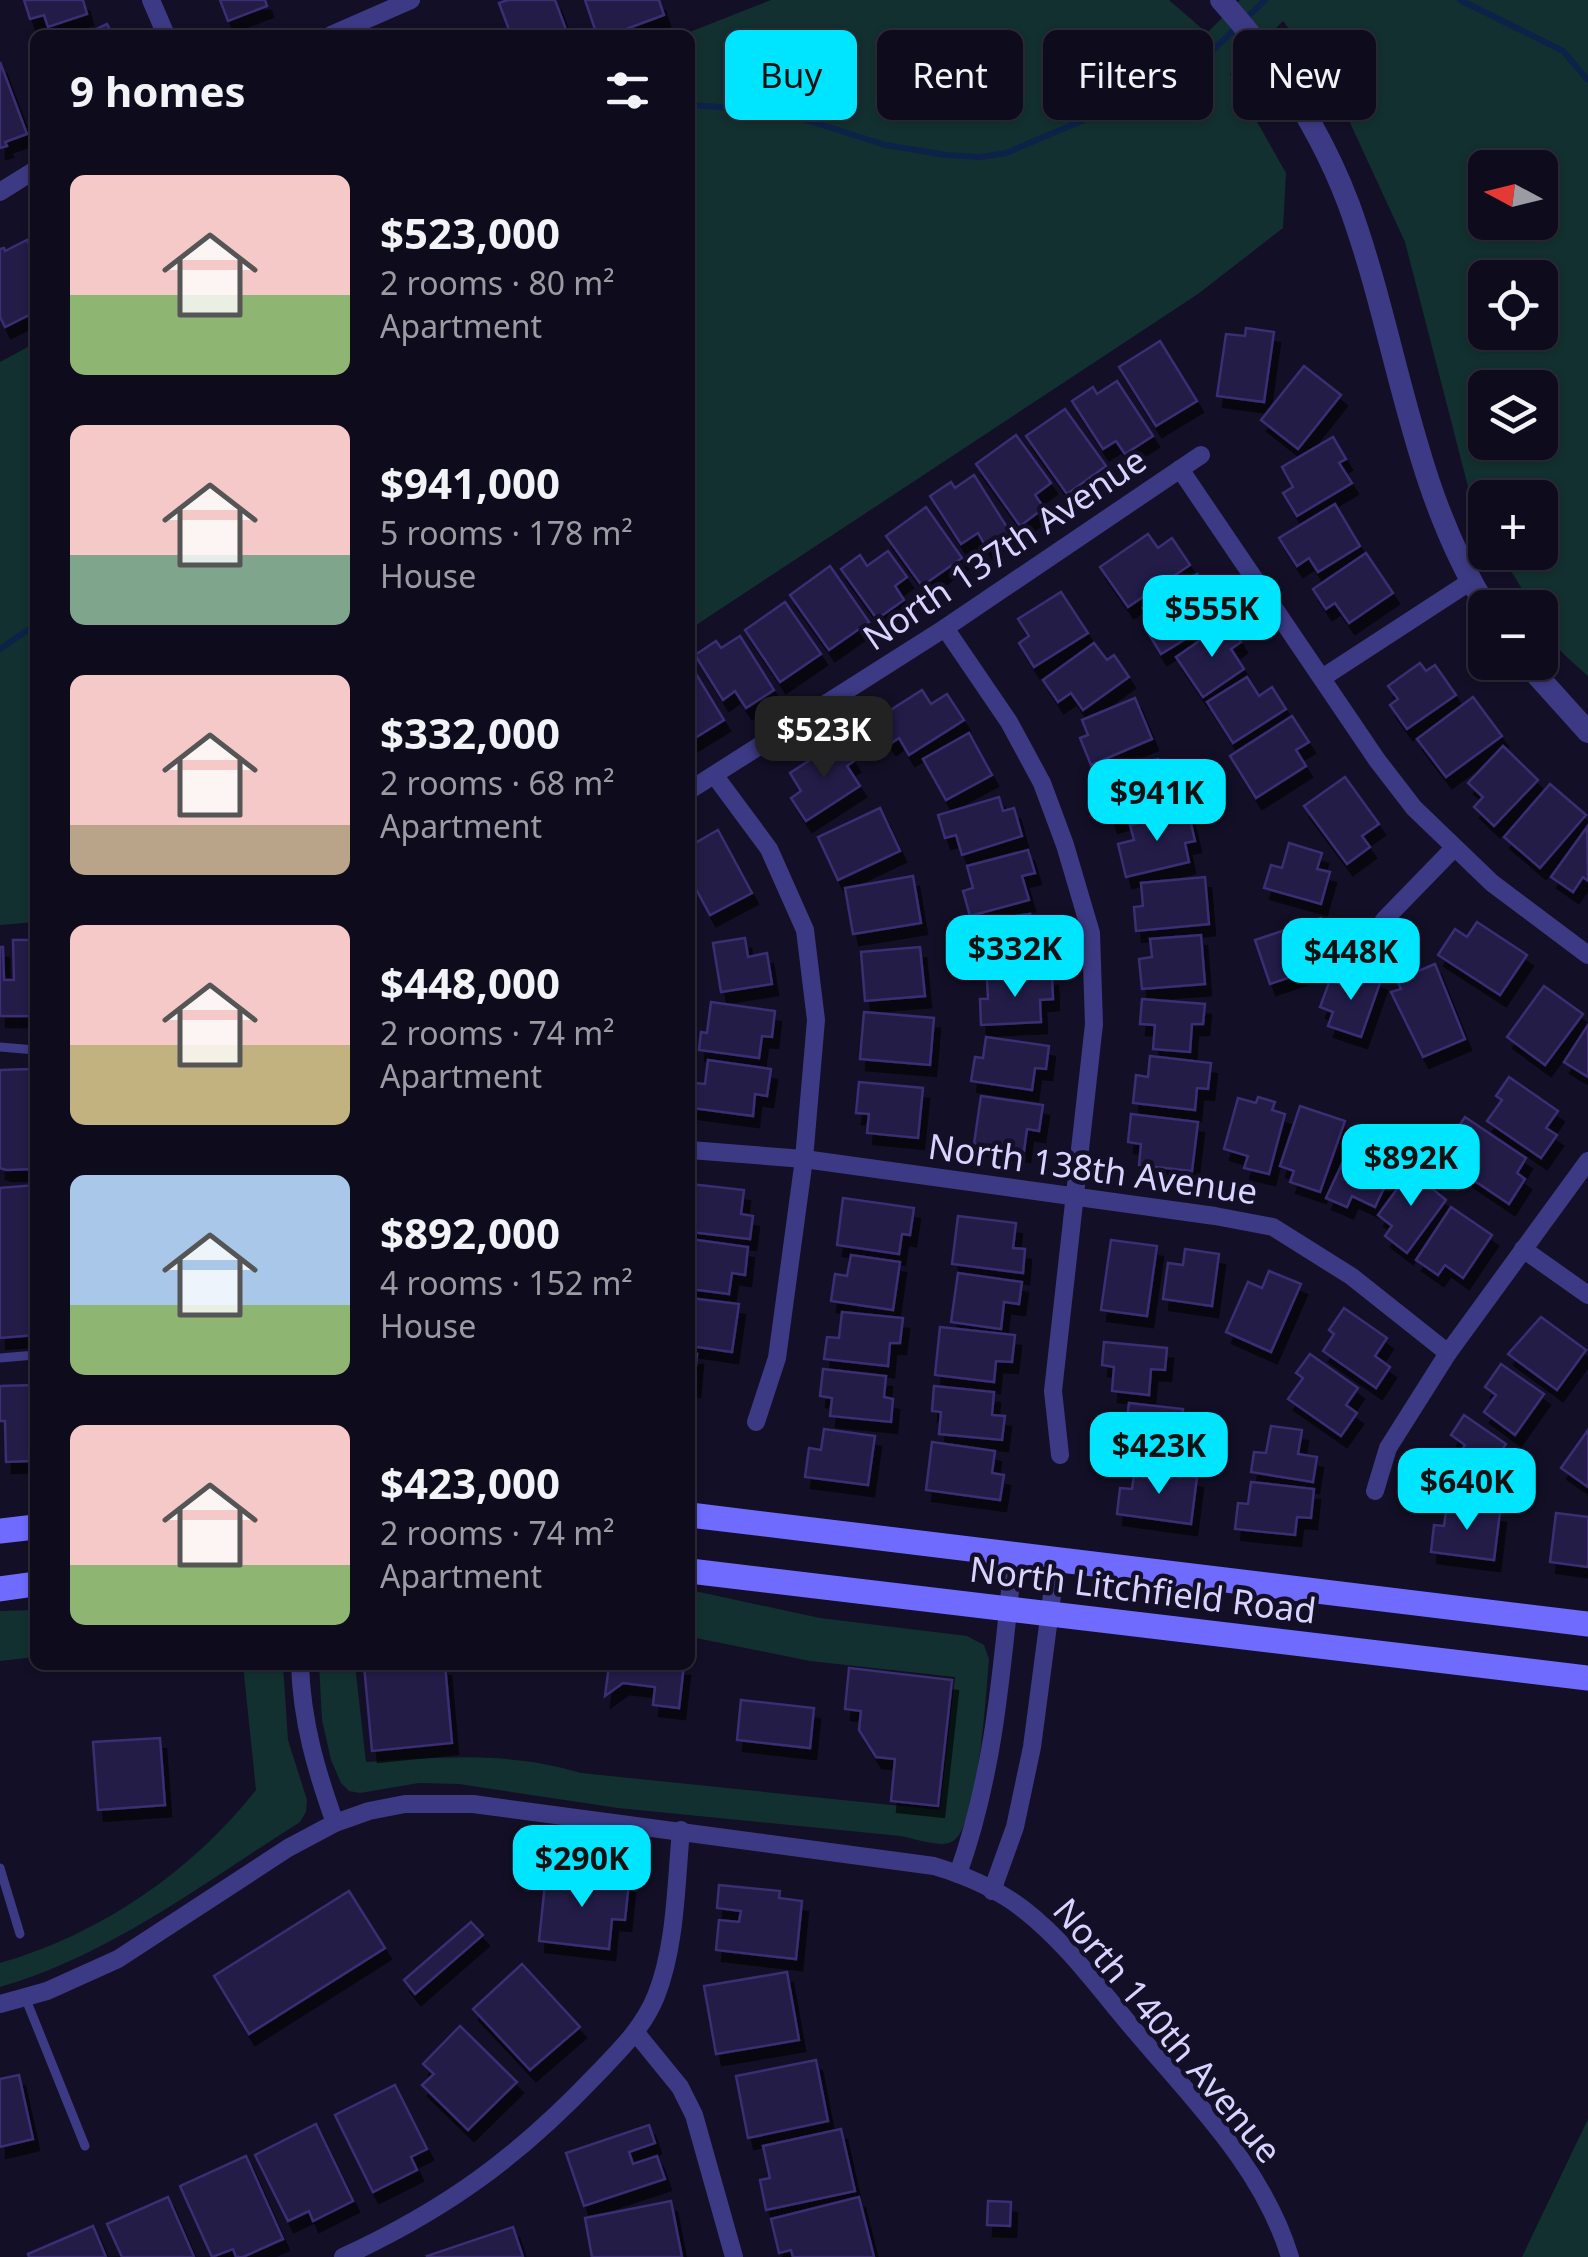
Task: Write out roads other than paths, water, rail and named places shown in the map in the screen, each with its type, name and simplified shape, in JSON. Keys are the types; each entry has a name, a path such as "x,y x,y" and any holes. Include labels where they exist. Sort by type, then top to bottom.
{"main road":[{"name":"North Litchfield Road","path":"695,1515 1588,1624"},
{"path":"0,1532 30,1528"},
{"name":"North Litchfield Road","path":"695,1573 1588,1678"},
{"path":"0,1589 30,1585"}],"street":[{"path":"151,0 164,30"},
{"path":"343,30 411,0"},
{"path":"1222,1 1262,45 1324,147 1349,205 1428,484 1477,590"},
{"path":"0,192 30,173"},
{"name":"North 137th Avenue","path":"695,787 945,628 1200,455"},
{"path":"1180,469 1414,808 1492,883 1588,954"},
{"path":"1322,678 1471,581"},
{"path":"945,628 1009,722 1042,782 1066,845 1091,933 1094,1024 1054,1392 1060,1455"},
{"path":"1541,680 1588,732"},
{"path":"715,776 770,849 805,930 816,1020 804,1159 777,1358 756,1422"},
{"path":"1384,920 1454,848"},
{"name":"North 138th Avenue","path":"695,1150 804,1159 1273,1227 1351,1276 1448,1353"},
{"path":"1375,1490 1388,1448 1448,1353 1588,1161"},
{"path":"1523,1249 1588,1296"},
{"path":"958,1874 987,1781 1014,1552"},
{"path":"992,1891 1015,1826 1028,1763 1058,1557"},
{"path":"300,1670 310,1752 335,1824"},
{"name":"North 140th Avenue","path":"0,2004 47,1991 118,1959 288,1848 335,1824 369,1811 405,1804 440,1803 682,1830 934,1866 1019,1906 1072,1956 1246,2163 1275,2215 1290,2257"},
{"path":"344,2257 363,2253 462,2193 514,2154 636,2033 658,1994 668,1952 682,1830"},
{"path":"636,2033 680,2087 694,2115 734,2257"}],"lane":[{"path":"0,1046 30,1049"},
{"path":"0,1358 30,1355"},
{"path":"0,1868 20,1934"},
{"path":"25,1997 85,2146"}],"waterway":[{"path":"695,105 800,118 885,145 946,155 980,157 1006,153 1150,92 1211,52 1265,0"},
{"path":"1460,0 1563,51 1588,80"},
{"path":"0,649 30,628"}]}
